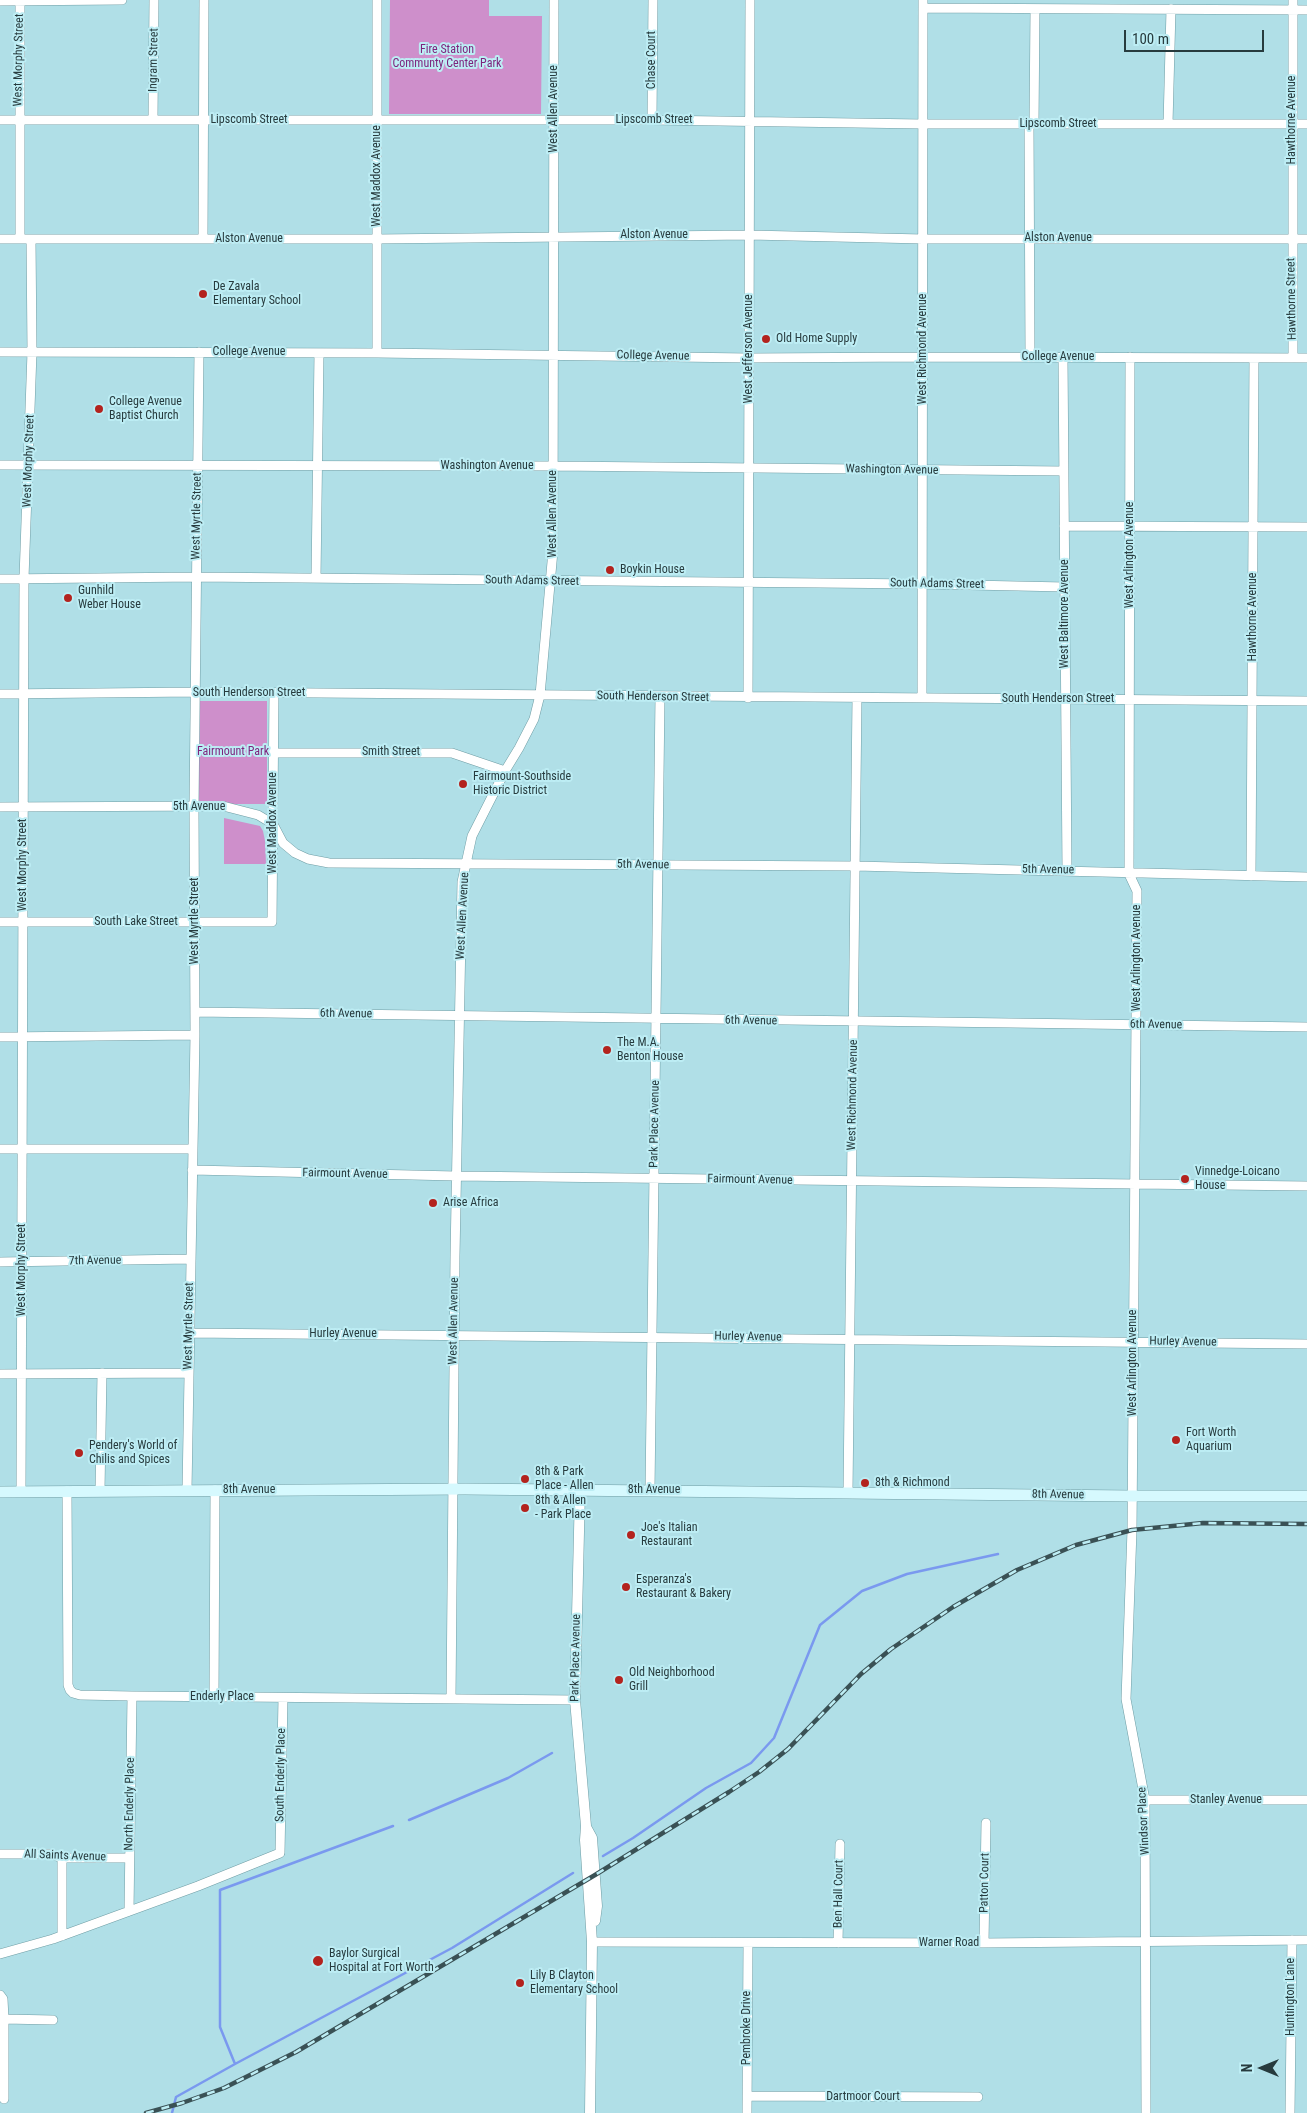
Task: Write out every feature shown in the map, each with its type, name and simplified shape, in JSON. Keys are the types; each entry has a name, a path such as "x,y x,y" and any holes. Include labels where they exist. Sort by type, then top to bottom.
{"main road":[{"name":"8th Avenue","path":"0,1492 452,1489 1307,1496"}],"street":[{"name":"West Morphy Street","path":"20,0 20,240"},
{"path":"0,1 122,0"},
{"name":"Ingram Street","path":"153,120 154,0"},
{"path":"203,239 204,0"},
{"name":"West Maddox Avenue","path":"377,0 377,352"},
{"name":"West Allen Avenue","path":"451,1699 458,1016 462,882 472,836 534,719 540,696 551,581 554,0"},
{"name":"Chase Court","path":"652,0 652,120"},
{"name":"West Jefferson Avenue","path":"748,698 750,0"},
{"name":"Hawthorne Avenue","path":"1291,239 1293,0"},
{"path":"923,4 1171,10 1307,10"},
{"name":"West Richmond Avenue","path":"922,698 923,4"},
{"path":"1030,357 1031,6"},
{"path":"1168,124 1171,10"},
{"name":"Lipscomb Street","path":"0,120 652,120 922,124 1307,124"},
{"name":"Alston Avenue","path":"0,239 377,239 750,235 923,239 1307,239"},
{"name":"Hawthorne Street","path":"1291,239 1293,358"},
{"name":"West Morphy Street","path":"21,1492 24,578 32,352 31,240"},
{"name":"College Avenue","path":"0,352 377,352 749,358 1307,358"},
{"name":"West Myrtle Street","path":"187,1490 195,1035 194,807 199,352"},
{"path":"316,578 319,352"},
{"name":"West Baltimore Avenue","path":"1063,357 1067,871"},
{"name":"West Arlington Avenue","path":"1130,357 1129,874 1137,891 1132,1530"},
{"name":"Hawthorne Avenue","path":"1252,876 1254,358"},
{"name":"Washington Avenue","path":"0,465 553,466 1064,471"},
{"path":"1064,526 1307,527"},
{"name":"South Adams Street","path":"0,579 197,577 1065,587"},
{"name":"South Henderson Street","path":"0,694 196,692 748,698 1307,701"},
{"name":"West Maddox Avenue","path":"272,922 274,693"},
{"name":"Park Place Avenue","path":"650,1490 660,697"},
{"name":"West Richmond Avenue","path":"848,1492 857,698"},
{"name":"Smith Street","path":"274,753 444,753 481,761 505,771"},
{"name":"5th Avenue","path":"0,807 223,806 242,809 258,815 273,824 283,843 295,854 308,859 329,863 855,866 1307,877"},
{"name":"South Lake Street","path":"0,922 272,922"},
{"name":"6th Avenue","path":"195,1012 656,1020 1307,1027"},
{"path":"0,1037 195,1035"},
{"path":"0,1149 192,1150"},
{"name":"Fairmount Avenue","path":"192,1170 654,1179 1307,1186"},
{"name":"7th Avenue","path":"0,1262 190,1259"},
{"name":"Hurley Avenue","path":"189,1333 652,1336 1307,1344"},
{"path":"100,1491 102,1373"},
{"path":"0,1374 189,1373"},
{"path":"214,1697 215,1490"},
{"name":"Park Place Avenue","path":"580,1490 575,1700 586,1826 584,1840 592,1942 590,2113"},
{"name":"Enderly Place","path":"67,1491 68,1685 70,1690 80,1696 575,1700"},
{"name":"Windsor Place","path":"1132,1530 1126,1699 1145,1800 1147,1940 1146,2113"},
{"name":"North Enderly Place","path":"129,1911 132,1696"},
{"name":"South Enderly Place","path":"129,1911 280,1853 283,1698"},
{"name":"Stanley Avenue","path":"1145,1800 1307,1800"},
{"name":"Patton Court","path":"984,1943 986,1823"},
{"name":"Ben Hall Court","path":"838,1943 840,1844"},
{"name":"All Saints Avenue","path":"0,1854 52,1854 62,1858 129,1858"},
{"path":"62,1858 62,1936"},
{"path":"0,1954 62,1936 129,1911"},
{"name":"Huntington Lane","path":"1290,2113 1292,1940"},
{"name":"Warner Road","path":"592,1942 984,1943 1307,1940"},
{"name":"Pembroke Drive","path":"747,2113 748,1943"},
{"path":"0,1995 3,1999 4,2019 4,2099"},
{"path":"4,2019 54,2020"},
{"name":"Dartmoor Court","path":"747,2096 978,2097"}],"green space":[{"name":"Fire Station Communty Center Park","path":"390,0 489,0 489,16 542,16 541,114 389,114"},
{"name":"Fairmount Park","path":"199,701 267,701 267,804 199,804"},
{"path":"224,818 260,826 265,841 266,864 224,864"}],"waterway":[{"path":"603,1856 633,1838 706,1788 751,1763 774,1738 820,1625 862,1591 907,1574 998,1554"},
{"path":"409,1820 508,1778 552,1753"},
{"path":"172,2113 176,2097 235,2064 220,2027 220,1890 393,1826"},
{"path":"235,2064 452,1948 573,1873"}],"railway":[{"path":"146,2113 224,2088 296,2052 595,1875 729,1792 759,1772 788,1749 861,1674 891,1649 953,1607 1017,1570 1076,1545 1132,1530 1203,1523 1307,1524"}],"place":[{"name":"De Zavala Elementary School","path":"203,294"},
{"name":"Old Home Supply","path":"766,339"},
{"name":"College Avenue Baptist Church","path":"99,409"},
{"name":"Boykin House","path":"610,570"},
{"name":"Gunhild Weber House","path":"68,598"},
{"name":"Fairmount-Southside Historic District","path":"463,784"},
{"name":"The M.A. Benton House","path":"607,1050"},
{"name":"Vinnedge-Loicano House","path":"1185,1179"},
{"name":"Arise Africa","path":"433,1203"},
{"name":"Fort Worth Aquarium","path":"1176,1440"},
{"name":"Pendery's World of Chilis and Spices","path":"79,1453"},
{"name":"8th & Park Place - Allen","path":"525,1479"},
{"name":"8th & Richmond","path":"865,1483"},
{"name":"8th & Allen - Park Place","path":"525,1508"},
{"name":"Joe's Italian Restaurant","path":"631,1535"},
{"name":"Esperanza's Restaurant & Bakery","path":"626,1587"},
{"name":"Old Neighborhood Grill","path":"619,1680"},
{"name":"Baylor Surgical Hospital at Fort Worth","path":"318,1961"},
{"name":"Lily B Clayton Elementary School","path":"520,1983"}]}
